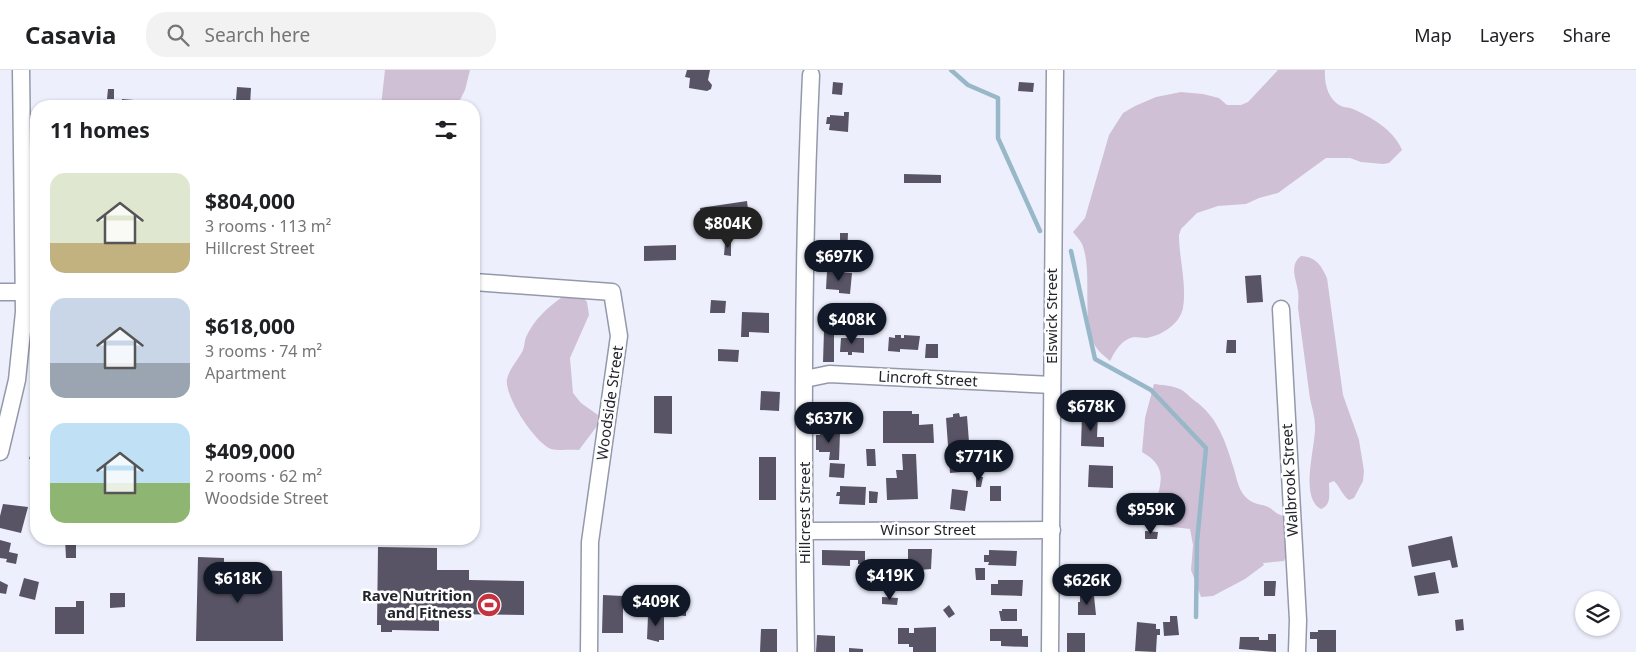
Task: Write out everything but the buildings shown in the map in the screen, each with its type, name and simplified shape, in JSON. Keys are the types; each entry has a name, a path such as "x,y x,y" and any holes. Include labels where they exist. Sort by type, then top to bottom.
{"street":[{"path":"0,449 20,356 24,312 23,292 29,143 20,70"},
{"name":"Elswick Street","path":"1050,652 1055,70"},
{"name":"Hillcrest Street","path":"806,652 805,379 808,142 811,75"},
{"name":"Woodside Street","path":"480,282 612,292 620,336 590,542 589,652"},
{"path":"0,292 23,292"},
{"name":"Walbrook Street","path":"1281,309 1298,620 1297,652"},
{"name":"Lincroft Street","path":"805,379 829,374 1052,385"},
{"name":"Winsor Street","path":"805,531 1052,530"}],"shaded area":[{"path":"385,70 470,70 465,90 460,100 382,100"},
{"path":"1278,70 1325,70 1326,86 1333,100 1341,106 1360,112 1388,130 1402,150 1389,163 1383,164 1361,162 1350,158 1326,158 1278,193 1246,204 1218,206 1197,213 1181,229 1179,235 1184,299 1181,314 1174,324 1158,335 1146,338 1134,337 1126,340 1110,361 1099,351 1092,340 1089,328 1085,256 1082,244 1073,232 1085,218 1109,135 1123,113 1156,97 1181,92 1203,94 1219,98 1227,105 1241,105 1248,102"},
{"path":"1301,256 1311,258 1317,262 1327,278 1343,395 1359,440 1364,471 1363,481 1354,498 1349,500 1334,481 1329,483 1328,502 1321,509 1314,503 1310,483 1315,426 1294,272 1295,263"},
{"path":"565,295 583,297 587,302 589,315 570,358 573,393 581,403 598,415 597,426 579,450 554,450 544,445 529,429 515,407 507,387 508,375 523,350 530,330 542,313"},
{"path":"1154,384 1180,389 1203,407 1220,431 1243,494 1251,502 1268,507 1283,516 1287,532 1284,561 1263,563 1264,565 1245,579 1213,596 1201,597 1191,570 1193,545 1190,529 1164,526 1157,520 1156,510 1161,475 1158,467 1142,452 1145,418"}],"waterway":[{"path":"951,70 968,85 998,98 998,138 1040,231"},
{"path":"1071,251 1095,359 1151,390 1206,448 1197,542 1196,617"}],"place":[{"name":"Rave Nutrition and Fitness","path":"489,605"}]}
